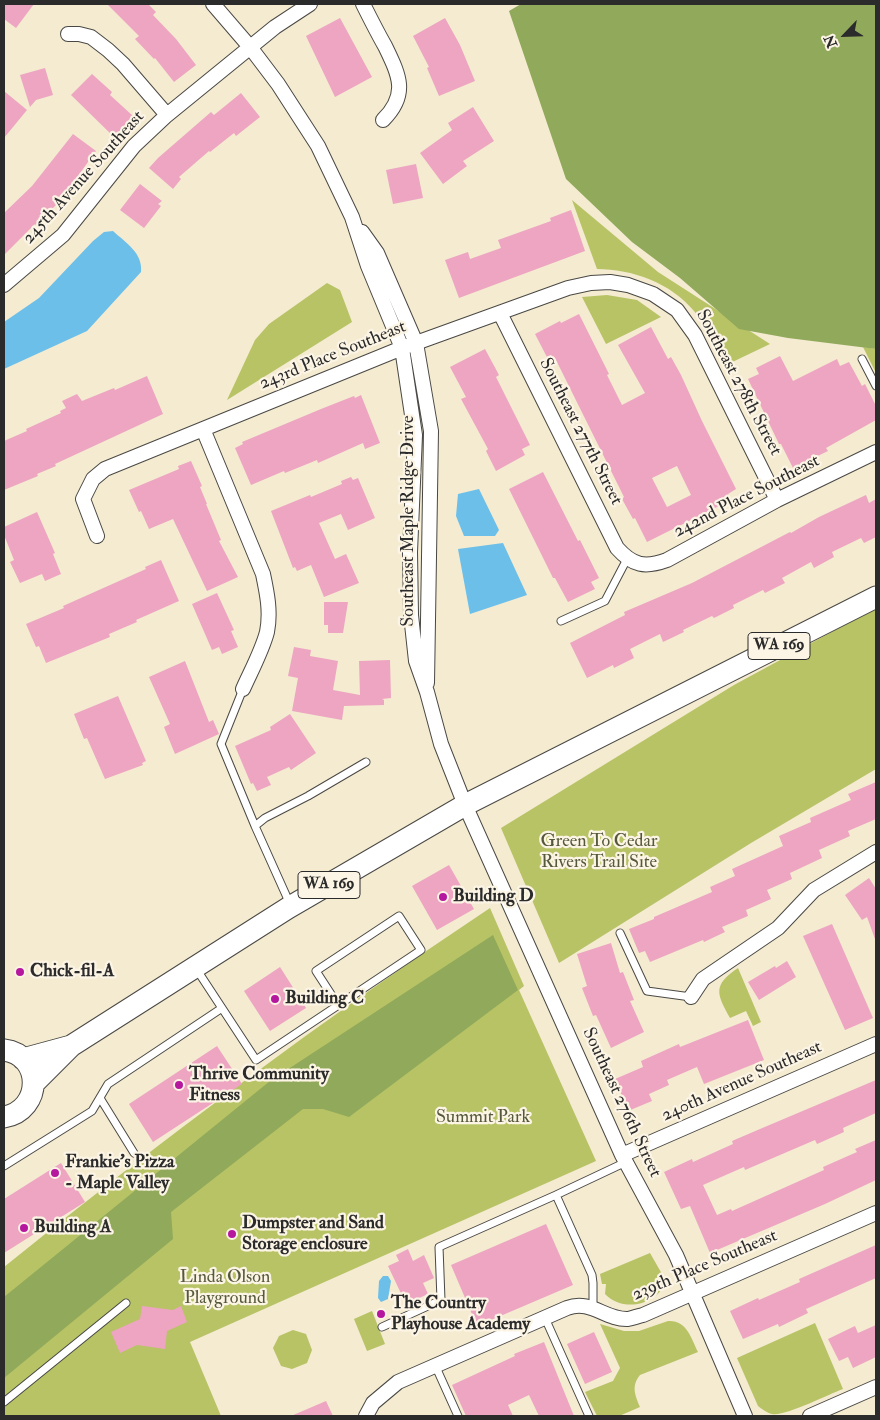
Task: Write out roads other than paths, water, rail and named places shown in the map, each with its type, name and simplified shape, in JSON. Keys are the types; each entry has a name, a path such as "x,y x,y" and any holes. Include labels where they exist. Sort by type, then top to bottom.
{"main road":[{"name":"WA 169","path":"4,1117 24,1107 29,1100 34,1083 71,1046 291,907 465,805 876,597"},
{"name":"WA 169","path":"23,1059 71,1046"},
{"path":"4,1050 16,1054 23,1059 32,1074 34,1083"}],"street":[{"name":"Southeast Maple Ridge Drive","path":"213,4 250,47 278,84 318,146 352,217 368,266 402,348 415,435 410,552 411,615 416,662 427,692 441,744 465,805"},
{"name":"245th Avenue Southeast","path":"4,285 63,235 134,146 167,115 275,27 310,4"},
{"path":"363,4 398,72 400,88 398,99 393,110 383,120"},
{"path":"68,34 91,37 108,50 123,64 167,115"},
{"name":"Southeast Maple Ridge Drive","path":"352,217 377,254 416,343 431,431 427,692"},
{"name":"243rd Place Southeast","path":"97,536 83,499 93,479 105,469 402,348 568,288 591,283 610,282 628,285 653,294"},
{"name":"Southeast 278th Street","path":"653,294 676,310 695,335 778,500"},
{"name":"Southeast 277th Street","path":"500,313 617,548 630,560"},
{"path":"203,429 260,566 268,597 269,610 266,632 244,689"},
{"name":"242nd Place Southeast","path":"630,560 646,565 668,560 778,500 876,452"},
{"name":"Southeast 276th Street","path":"465,805 624,1159 676,1255 745,1416"},
{"path":"691,997 703,979 778,928 814,890 876,852"},
{"name":"240th Avenue Southeast","path":"624,1159 876,1044"},
{"name":"239th Place Southeast","path":"366,1416 373,1404 398,1382 576,1305 628,1319 643,1315 876,1213"},
{"path":"810,1416 876,1387"}],"lane":[{"path":"862,358 876,386"},
{"path":"562,621 605,601 630,560"},
{"path":"244,689 221,744 291,907"},
{"path":"255,826 265,818 308,796 366,762"},
{"path":"195,968 256,1060 421,950 399,916 316,971 338,1005"},
{"path":"620,933 647,991 691,997"},
{"path":"4,1166 92,1111 108,1084 222,1008"},
{"path":"100,1098 134,1153"},
{"path":"382,1327 441,1300 439,1247 556,1195 624,1159"},
{"path":"556,1195 592,1276 592,1308"},
{"path":"4,1402 126,1303"},
{"path":"545,1318 589,1416"},
{"path":"435,1365 458,1416"}],"water":[{"path":"113,231 136,254 141,265 141,272 87,331 4,369 4,322 39,298 93,241 104,232"},
{"path":"479,489 499,530 495,536 464,536 456,516 458,494"},
{"path":"503,543 527,595 470,614 458,549"},
{"path":"383,1276 388,1276 391,1281 388,1299 381,1302 378,1298 379,1281"}],"place":[{"name":"Building D","path":"443,897"},
{"name":"Chick-fil-A","path":"20,972"},
{"name":"Building C","path":"275,999"},
{"name":"Thrive Community Fitness","path":"179,1085"},
{"name":"Frankie's Pizza - Maple Valley","path":"55,1173"},
{"name":"Building A","path":"24,1228"},
{"name":"Dumpster and Sand Storage enclosure","path":"232,1234"},
{"name":"The Country Playhouse Academy","path":"381,1314"}],"park label":[{"name":"Green To Cedar Rivers Trail Site","path":"599,852"},
{"name":"Summit Park","path":"483,1118"},
{"name":"Linda Olson Playground","path":"225,1288"}]}
